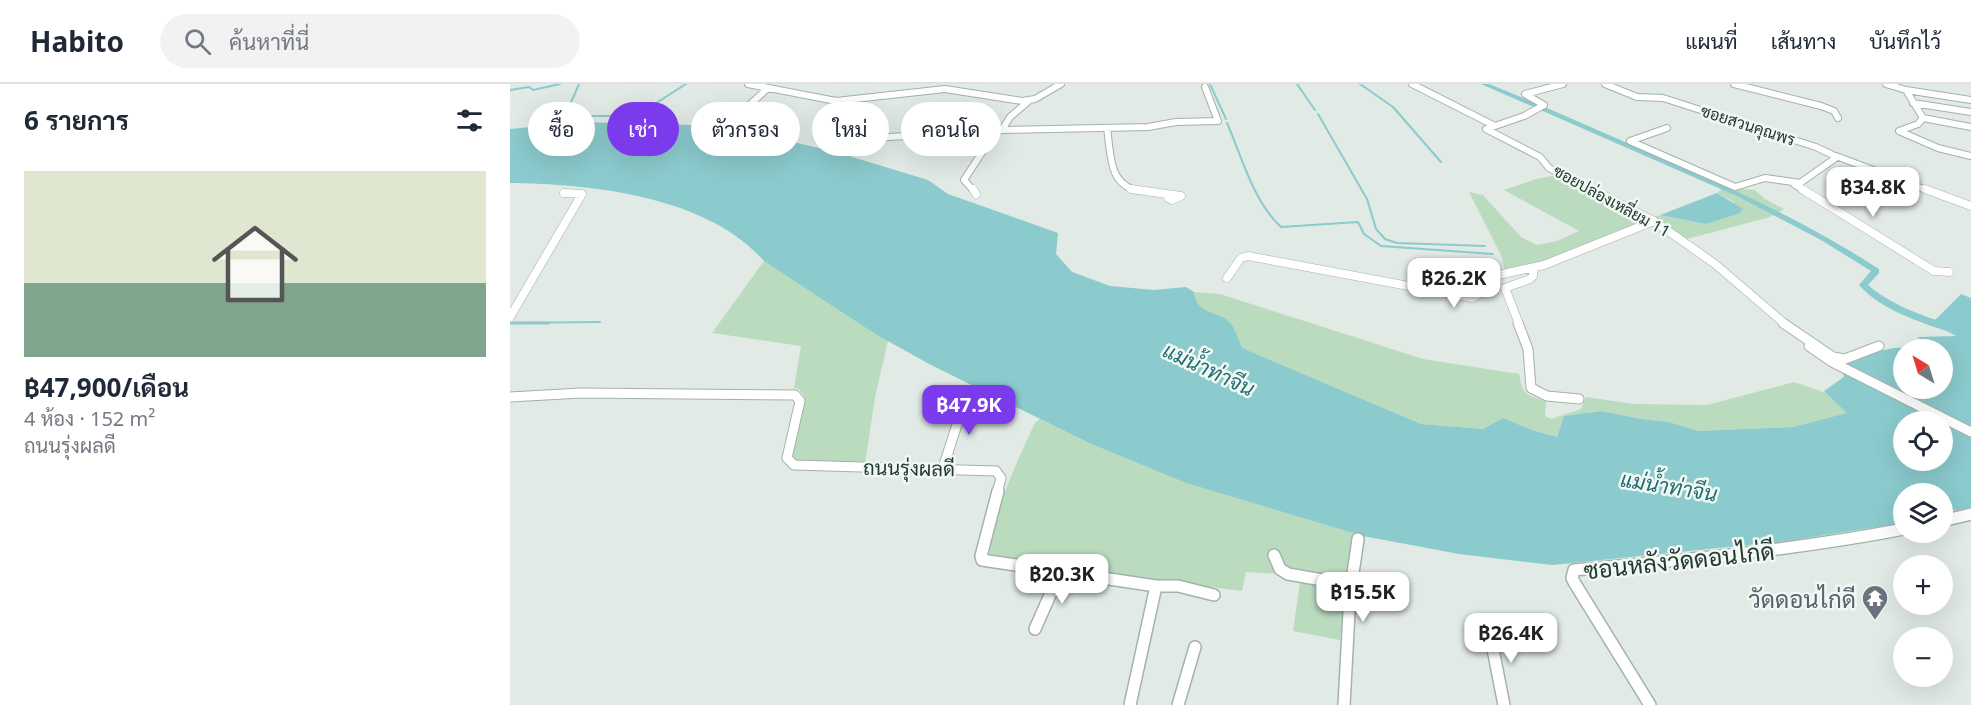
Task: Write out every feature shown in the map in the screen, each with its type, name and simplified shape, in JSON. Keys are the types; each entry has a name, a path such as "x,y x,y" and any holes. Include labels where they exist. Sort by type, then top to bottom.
{"street":[{"path":"748,84 836,101 945,89 961,89 1030,100"},
{"path":"1001,128 1030,100 1061,84"},
{"name":"ซอยปล่องเหลี่ยม 11","path":"1412,84 1495,126"},
{"path":"1495,126 1524,116 1544,105 1526,94 1563,84"},
{"name":"ซอยสวนคุณพร","path":"1609,84 1637,97 1663,98 1816,147 1971,206"},
{"name":"ซอยสวนคุณพร","path":"1734,84 1821,106 1834,111 1838,118"},
{"path":"1886,84 1905,90 1971,100"},
{"path":"1001,130 1107,128 1218,121 1204,87"},
{"path":"753,102 768,88"},
{"path":"1905,90 1923,118 1971,127"},
{"path":"836,101 842,110 828,137 834,140 901,136"},
{"path":"1913,103 1971,112"},
{"path":"1923,118 1918,124 1899,131 1938,148 1971,156"},
{"name":"ซอยปล่องเหลี่ยม 11","path":"1495,126 1486,129 1540,157 1550,168 1654,221 1715,264 1795,333 1842,360 1879,346"},
{"path":"1107,128 1115,175 1120,183 1128,188 1168,195"},
{"path":"1667,128 1630,141 1736,187 1765,178 1800,183 1836,159 1836,156"},
{"path":"976,194 971,185 964,180 981,156"},
{"path":"1793,183 1934,272 1949,272"},
{"path":"510,317 582,194 564,193"},
{"path":"1227,278 1241,258 1248,256 1473,298 1479,294 1485,278 1533,268 1654,221"},
{"path":"1533,268 1533,276 1530,279 1506,288 1531,359 1531,388 1536,393 1579,399"},
{"path":"1795,333 1826,359 1971,432"},
{"name":"ถนนรุ่งผลดี","path":"510,398 581,393 795,395 800,401 787,458 794,465 991,470 1001,476 981,556 982,560 1156,586 1178,586 1214,595"},
{"path":"943,468 963,400"},
{"path":"1953,517 1971,513"},
{"name":"ซอนหลังวัดดอนไก่ดี","path":"1650,705 1574,582 1572,578 1574,570 1814,544 1893,531"},
{"path":"1344,705 1351,585 1358,539"},
{"path":"1274,555 1280,569 1288,574 1351,585"},
{"path":"1035,629 1061,570"},
{"path":"1130,705 1156,586"},
{"path":"1489,629 1504,705"},
{"path":"1178,705 1195,647"}],"green space":[{"path":"1557,175 1656,225 1506,278 1502,257 1469,192 1483,195 1521,237 1537,245 1557,241 1579,231 1504,190 1536,179"},
{"path":"1723,188 1755,190 1765,199 1784,209 1770,217 1687,239 1653,217 1660,215 1706,224 1714,221 1734,202 1717,193"},
{"path":"764,261 888,341 875,397 865,464 799,464 790,457 804,396 799,389 794,388 801,346 712,333"},
{"path":"1194,292 1220,294 1423,359 1519,374 1526,393 1546,401 1545,416 1551,419 1581,409 1586,397 1634,404 1707,405 1794,382 1826,393 1848,413 1793,427 1698,431 1669,422 1601,411 1564,416 1557,437 1503,418 1483,429 1421,424 1241,348 1232,325 1200,306"},
{"path":"1040,419 1089,443 1186,483 1363,536 1358,573 1347,576 1340,640 1293,631 1301,575 1246,572 1242,591 997,560 988,554 996,519 1007,487 1035,423"}],"water":[{"name":"แม่น้ำท่าจีน","path":"595,122 607,123 607,156 679,156 679,125 691,125 691,156 800,156 800,144 812,146 812,156 849,156 928,180 948,194 1058,233 1056,254 1072,272 1110,286 1154,290 1186,287 1194,292 1200,306 1232,325 1242,348 1421,424 1483,429 1503,418 1557,437 1564,416 1601,411 1669,422 1698,431 1793,427 1847,413 1824,391 1844,377 1840,365 1893,348 1893,399 1953,399 1953,339 1920,339 1917,337 1956,336 1932,323 1961,294 1971,298 1971,507 1953,511 1953,483 1893,483 1893,524 1787,541 1552,565 1459,554 1363,536 1186,483 1089,443 931,365 877,335 764,261 740,239 712,222 680,208 611,191 576,186 510,183 510,129 528,127 528,156 595,156"},
{"path":"1717,193 1743,209 1740,213 1706,224 1660,215"}],"waterway":[{"path":"510,90 529,87 533,90 560,84"},
{"path":"579,84 565,116 636,116 686,84"},
{"path":"1210,84 1226,119"},
{"path":"1297,84 1315,110"},
{"path":"1360,84 1393,107 1441,162"},
{"path":"1484,84 1685,170 1797,223 1876,271 1863,285 1873,294 1899,309 1971,335"},
{"path":"1318,114 1367,199 1376,229 1385,239 1397,243 1485,246"},
{"path":"1227,123 1256,192 1263,205 1281,227 1358,222 1364,234 1381,246 1493,254"},
{"path":"548,323 510,323 600,322"}],"place":[{"name":"วัดดอนไก่ดี","path":"1875,621"}]}
